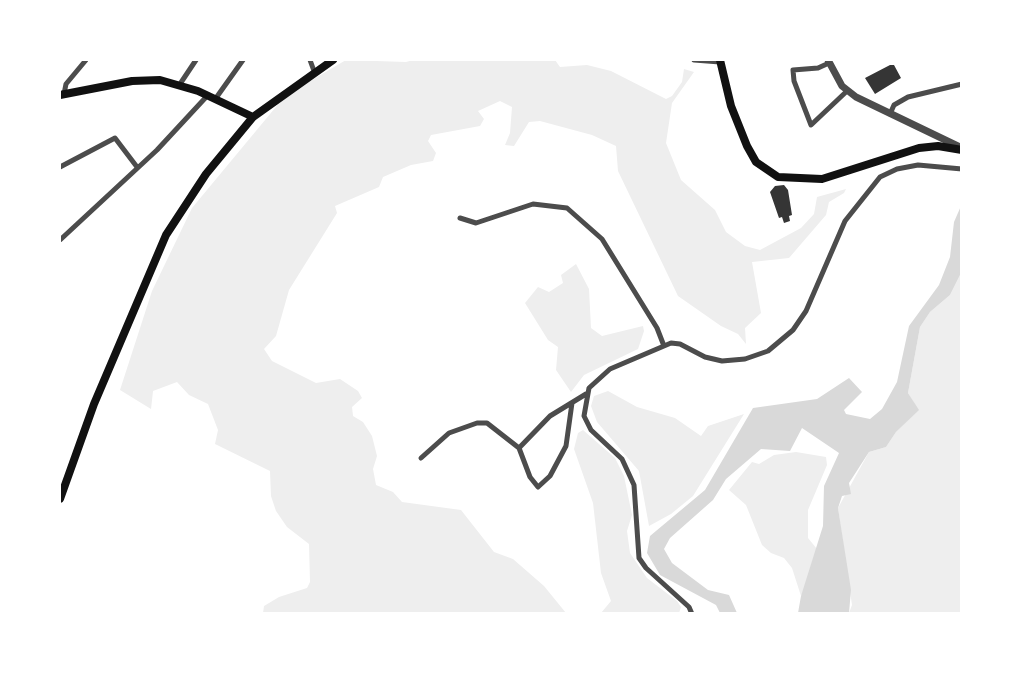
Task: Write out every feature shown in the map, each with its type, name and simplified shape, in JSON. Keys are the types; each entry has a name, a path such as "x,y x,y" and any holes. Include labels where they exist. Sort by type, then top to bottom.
{"main road":[{"path":"60,499 94,404 166,235 206,174 253,117 333,60"},
{"path":"720,61 731,106 747,146 756,162 778,177 822,179 919,148 938,146 961,149"},
{"path":"61,92 141,80 180,84 253,117"}],"street":[{"path":"61,92 86,60"},
{"path":"180,84 197,60"},
{"path":"60,240 212,97 243,60"},
{"path":"310,60 314,71"},
{"path":"694,60 720,61"},
{"path":"847,91 811,125 794,80 793,70 818,68 829,61 847,91 961,149"},
{"path":"890,114 894,105 908,97 961,84"},
{"path":"60,167 115,138 137,167"},
{"path":"519,448 550,416 586,394 603,373 664,346 675,342 722,361 745,359 768,351 793,330 806,311 845,221 880,177 918,164 961,169"},
{"path":"460,218 476,223 533,204 567,208 602,239 657,328 664,346"},
{"path":"586,394 584,416 592,430 622,459 634,485 639,558 689,607 692,614"},
{"path":"421,458 449,433 477,423 492,425 519,448 530,477 538,487 550,476 566,446 572,403"}],"shaded area":[{"path":"346,60 555,60 560,67 587,65 611,71 666,99 672,96 682,82 684,69 694,72 672,103 666,143 681,180 715,210 726,232 745,246 760,250 801,228 814,214 817,197 846,189 829,202 826,215 789,258 752,262 761,313 745,328 746,344 738,334 721,326 678,296 618,171 616,146 592,135 540,121 529,122 514,146 505,145 510,133 512,107 500,101 478,111 484,119 480,126 431,135 428,141 436,153 433,161 411,165 383,177 379,187 335,206 337,213 289,290 276,336 264,349 272,361 316,383 340,379 358,391 362,398 352,407 353,416 363,422 372,436 377,456 373,469 376,485 393,492 402,502 461,510 494,552 513,559 544,586 566,613 263,613 264,606 279,597 307,588 310,582 309,544 287,527 276,511 271,496 270,471 215,444 218,430 208,404 189,395 177,382 153,391 151,409 120,390 152,291 192,208 285,96"},
{"path":"961,206 961,273 950,295 930,312 920,327 908,393 919,410 896,432 886,447 869,452 849,483 851,494 842,496 838,508 851,590 849,613 798,613 823,526 824,486 839,453 802,428 790,451 761,449 726,479 713,500 670,538 664,549 672,563 708,590 729,595 737,613 720,613 716,605 660,575 647,553 650,536 705,490 753,408 817,399 849,378 862,392 844,410 846,414 870,419 882,409 897,382 909,326 939,285 950,257 954,222"},
{"path":"576,264 589,289 591,328 602,336 643,326 644,331 638,349 584,375 571,392 556,370 558,347 548,340 525,303 538,287 549,292 563,283 561,275"},
{"path":"961,273 961,613 849,613 852,605 838,508 869,452 886,447 896,432 918,410 908,393 920,327 930,312 950,295"},
{"path":"608,391 637,407 675,418 701,436 708,426 744,414 693,496 671,514 649,526 639,471 597,422 591,406 594,396"},
{"path":"583,430 615,458 624,476 632,515 627,531 630,553 647,578 677,601 681,607 679,613 601,613 611,601 601,573 593,503 574,449 578,433"},
{"path":"796,452 826,457 827,465 808,510 808,538 817,549 809,581 801,596 792,568 784,558 771,553 762,545 746,505 729,490 752,462 759,464 774,455"}],"building":[{"path":"894,65 901,78 875,94 865,78"},
{"path":"784,185 788,190 792,215 789,216 790,221 784,223 782,217 779,218 770,192 775,186"}]}
